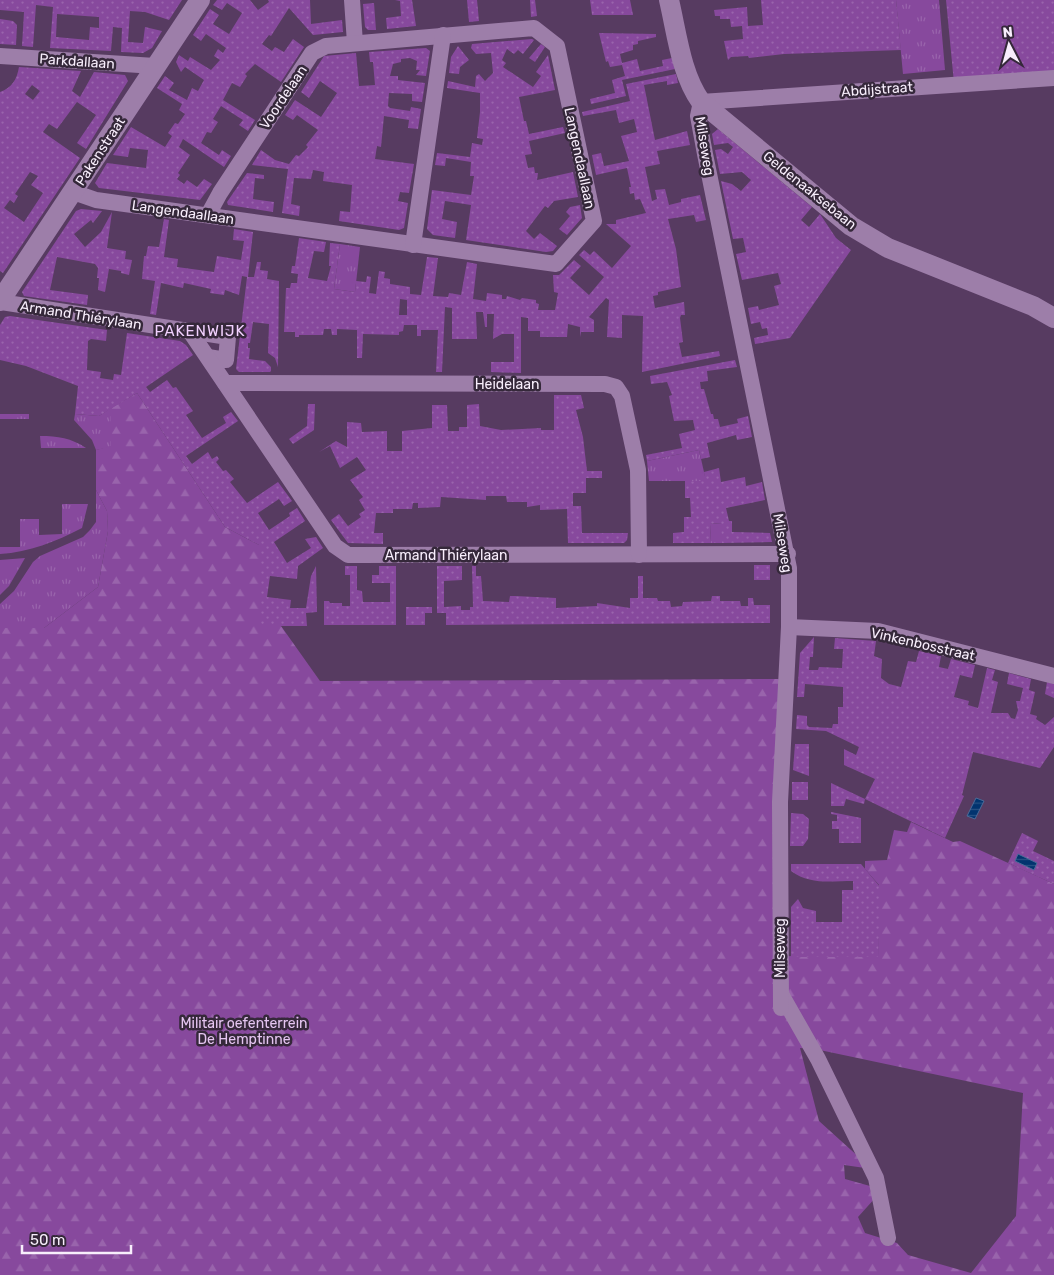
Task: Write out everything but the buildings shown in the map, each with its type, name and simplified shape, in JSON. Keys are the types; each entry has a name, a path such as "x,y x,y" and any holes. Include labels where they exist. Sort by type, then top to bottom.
{"street":[{"name":"Pakenstraat","path":"0,302 200,0"},
{"path":"352,0 355,43"},
{"name":"Geldenaaksebaan","path":"669,0 685,69 692,90 701,102 850,226 888,248 1033,306 1054,318"},
{"name":"Langendaallaan","path":"72,192 96,200 556,264 594,221 557,46 534,28 355,43"},
{"path":"413,245 443,35"},
{"name":"Voordelaan","path":"208,215 220,193 312,53 326,46 355,43"},
{"name":"Parkdallaan","path":"0,56 155,66"},
{"name":"Abdijstraat","path":"701,102 1054,78"},
{"name":"Milseweg","path":"701,102 698,116 705,154 788,554 789,626 780,802 780,1000 818,1059 876,1178 888,1238"},
{"name":"Armand Thiérylaan","path":"0,302 191,333 228,337 226,360 208,357"},
{"name":"Armand Thiérylaan","path":"191,333 335,546 343,553 355,555 788,554"},
{"name":"Heidelaan","path":"225,383 605,384 618,388 622,396 638,470 639,555"},
{"name":"Vinkenbosstraat","path":"789,626 878,631 1054,676"}],"green space":[{"path":"0,0 182,0 169,20 145,12 130,11 128,42 143,43 145,27 162,31 152,48 143,53 121,52 122,28 113,27 111,51 50,48 53,7 36,5 33,47 22,46 24,12 0,10","holes":["57,14 99,17 99,28 90,27 89,40 56,37"]},
{"path":"217,0 250,0 258,10 269,2 268,0 310,0 311,24 342,20 343,32 313,35 289,8 271,36 269,35 262,44 272,51 275,47 284,52 293,39 304,47 281,82 255,64 245,74 247,76 240,87 232,83 223,100 255,120 248,131 239,125 243,120 221,106 213,119 218,122 211,133 207,132 201,143 219,155 222,150 231,156 224,167 183,139 179,147 190,155 178,173 180,175 177,179 184,184 187,180 197,187 204,179 212,184 200,200 99,188 95,183 107,163 146,168 148,150 130,148 128,157 113,155 131,127 165,147 172,136 168,133 185,114 179,110 182,104 157,88 165,76 174,83 169,90 187,100 192,88 198,91 204,80 185,67 181,72 176,62 179,55 188,61 190,57 211,70 220,60 214,56 218,49 223,53 226,48 206,34 201,41 193,35 210,9 219,15 213,24 229,34 242,13 227,3 222,10 213,5"},
{"path":"395,0 412,0 416,26 387,29 386,18 401,16 400,1"},
{"path":"467,0 477,0 479,21 469,22"},
{"path":"530,0 535,0 537,16 531,17"},
{"path":"590,0 630,0 633,15 592,15"},
{"path":"761,0 896,0 901,50 784,54 749,58 748,56 731,57 728,60 724,41 743,39 742,26 731,27 730,19 720,19 720,16 715,16 714,10 747,7 748,26 763,25"},
{"path":"896,0 939,0 945,70 903,74"},
{"path":"946,0 1054,0 1054,78 954,83"},
{"path":"374,3 376,30 368,30 365,27 363,4"},
{"path":"0,19 13,21 17,25 16,45 0,44"},
{"path":"599,33 656,34 656,37 638,41 638,44 633,45 633,50 620,54 622,63 637,59 640,71 663,66 662,60 672,58 675,69 622,80 626,96 591,104 590,99 615,93 612,80 625,76 622,65 610,67 608,61 606,62"},
{"path":"534,40 523,54 518,50 514,54 507,49 502,60 506,63 503,67 533,87 541,76 536,72 548,55 555,90 519,97 529,134 563,127 565,133 529,141 532,154 525,155 528,168 534,167 535,173 538,173 537,180 573,172 578,197 554,201 548,208 545,206 526,231 534,239 540,233 557,246 553,251 546,252 466,240 471,205 445,201 442,219 457,222 455,238 433,235 427,229 432,190 471,195 474,176 470,176 471,162 446,158 445,166 435,165 437,153 470,157 472,143 482,145 483,139 477,138 480,93 447,88 448,81 475,87 476,76 479,74 485,81 493,73 491,53 476,54 471,48 472,44"},
{"path":"541,44 545,47 535,62 529,58"},
{"path":"458,46 469,60 460,67 459,74 449,73 451,57"},
{"path":"426,48 430,51 426,76 416,75 420,70 416,70 417,61 410,58 401,59 401,62 393,64 390,76 398,76 398,80 425,83 422,102 412,101 412,94 389,93 388,106 390,108 410,111 411,107 421,109 418,129 408,128 409,120 384,116 381,147 377,146 375,159 414,164 409,193 400,192 398,201 408,203 404,228 399,230 339,221 340,211 350,212 352,185 323,181 324,172 313,170 311,179 294,178 291,204 300,206 299,216 282,213 288,169 252,165 261,150 275,160 289,164 296,155 299,156 308,147 306,145 318,130 297,115 293,120 285,115 295,100 321,117 337,93 320,81 309,98 301,92 324,56 356,53 359,86 375,85 373,62 370,62 369,52"},
{"path":"19,67 81,71 72,91 80,97 94,72 125,75 128,81 86,149 77,143 96,115 77,102 57,129 49,124 43,132 80,158 3,273 0,271 0,92 11,85","holes":["32,85 40,91 33,100 25,94","30,172 38,176 31,185 43,193 24,222 4,208 10,200 14,203 18,196 15,194"]},
{"path":"676,74 678,83 667,85 667,81 644,85 655,140 687,131 690,145 657,151 660,164 645,167 652,201 657,199 655,190 665,189 669,205 681,202 681,199 700,195 706,220 696,222 694,215 668,219 676,249 681,287 658,292 658,295 653,296 655,308 684,302 685,315 681,315 680,318 683,342 679,343 682,357 719,351 720,356 642,372 643,316 622,315 622,338 607,337 609,300 606,298 589,317 594,320 594,332 581,332 580,337 580,327 568,324 567,337 540,337 540,331 528,331 528,318 521,317 521,373 491,372 491,362 514,362 514,334 502,334 493,339 494,314 487,314 487,327 485,327 483,312 476,312 477,339 452,339 452,308 445,307 442,372 436,372 438,330 421,330 421,336 417,336 417,325 404,325 403,331 399,332 399,335 363,334 362,358 357,358 357,330 337,329 337,335 332,335 331,329 324,329 323,335 299,335 299,337 295,337 295,332 284,332 286,288 290,288 291,283 297,283 298,274 291,273 292,266 295,266 299,238 326,242 324,252 314,251 308,278 327,281 331,266 329,266 330,243 340,244 334,289 355,292 356,281 366,282 367,276 371,277 369,293 376,294 379,271 385,272 384,278 390,279 390,284 410,287 410,294 421,295 427,257 438,258 433,296 448,297 449,293 461,295 467,262 477,264 473,299 486,301 487,293 502,295 502,299 506,299 507,296 520,300 522,298 536,300 536,303 539,304 538,310 555,310 558,293 554,292 553,275 559,275 574,260 581,266 570,278 589,295 604,277 579,255 584,250 590,255 594,251 612,268 631,246 606,224 616,224 616,220 646,213 640,199 635,200 634,193 630,194 629,187 631,187 627,168 596,175 592,155 601,153 604,166 629,161 621,136 637,132 634,119 619,123 616,110 583,116 582,112 630,101 626,84","holes":["400,299 407,300 407,315 399,315"]},
{"path":"718,129 812,207 801,220 809,227 820,214 836,238 851,250 790,338 755,344 754,338 768,335 767,328 762,329 760,322 751,324 748,308 758,306 759,310 779,305 774,286 781,284 778,273 742,280 736,254 746,252 743,238 733,239 721,181 732,184 741,191 751,180 742,172 720,174 715,150 721,149 728,154 733,147 728,143 714,145 712,134"},
{"path":"247,173 264,175 264,179 255,178 253,199 274,202 273,212 228,205 227,202"},
{"path":"580,205 582,218 567,235 559,229 570,216 566,212 570,207"},
{"path":"81,209 102,211 93,223 91,220 74,234 85,247 101,232 112,212 107,248 126,251 125,259 132,260 129,275 121,273 121,271 109,269 105,292 98,290 98,268 95,264 57,257 50,290 88,295 87,305 24,296 22,292 76,211"},
{"path":"164,219 169,220 164,257 178,259 177,267 214,272 217,256 241,260 244,241 233,240 234,229 253,232 248,277 254,277 257,262 261,262 260,270 268,271 267,279 279,281 278,367 275,358 268,353 269,324 253,322 250,343 248,343 248,348 250,348 249,359 265,361 271,367 271,371 239,372 236,369 247,277 242,276 239,295 225,290 224,295 210,293 211,289 184,283 183,288 161,283 156,315 150,314 155,281 142,279 144,256 146,256 148,246 159,247"},
{"path":"340,244 360,247 355,292 334,289"},
{"path":"10,316 107,330 106,341 91,339 88,341 87,370 101,372 100,378 113,380 114,374 121,375 127,333 180,341 186,345 193,355 146,387 150,392 167,380 173,388 176,387 193,411 186,415 202,438 226,423 223,417 231,412 238,421 186,456 192,464 208,452 212,459 217,456 219,459 216,462 223,471 226,470 234,479 230,482 247,503 278,482 292,501 284,506 279,499 258,513 269,530 290,516 289,513 297,508 305,521 274,542 287,563 311,548 305,539 316,537 323,548 298,566 297,579 270,576 267,597 291,600 290,608 306,608 311,576 316,566 317,612 306,613 307,626 259,626 259,545 225,527 137,393 99,416 75,414 78,386 26,366 0,360 0,325 5,317"},
{"path":"735,360 737,367 707,371 708,381 700,382 701,389 704,389 711,414 713,414 714,419 718,419 720,427 738,423 737,419 748,416 752,437 737,440 736,435 707,443 710,457 701,459 699,450 647,461 646,455 682,448 679,434 695,430 693,420 674,421 669,396 672,395 667,382 651,384 650,376"},
{"name":"Militair oefenterrein De Hemptinne","path":"137,393 225,527 259,545 259,626 281,626 320,681 780,679 780,956 878,957 879,885 865,869 865,861 887,860 894,830 907,832 911,822 953,842 960,841 1054,884 1054,1275 0,1275 0,628 44,628 98,587 108,531 107,511 96,490 96,450 111,446 111,408","holes":["800,1048 815,1049 1023,1093 1016,1216 971,1273 908,1255 897,1243 865,1233 858,1217 876,1197 870,1186 845,1179 844,1165 865,1168 861,1159 819,1121"]},
{"path":"554,395 581,395 584,408 576,410 583,437 587,471 602,471 602,478 586,478 586,493 573,493 573,506 581,506 582,533 628,533 627,540 624,543 568,543 567,509 540,510 540,505 527,507 527,502 507,502 506,496 486,496 486,500 441,497 440,507 418,508 418,503 413,503 412,509 393,509 393,513 376,513 374,533 383,533 383,544 348,543 331,520 339,514 348,526 361,517 359,514 365,510 359,500 363,497 350,480 366,470 357,457 340,468 330,446 319,452 336,441 347,447 347,422 361,423 362,432 387,431 387,451 402,451 402,431 432,428 432,405 447,405 448,431 459,431 459,427 467,427 467,405 479,404 480,426 501,430 541,428 541,430 554,430"},
{"path":"308,404 315,404 314,430 293,444 289,439 307,426"},
{"path":"111,408 111,447 96,450 92,440 74,420 75,414 99,416"},
{"path":"0,414 29,414 29,419 0,419"},
{"path":"40,436 64,438 86,448 41,448"},
{"path":"699,450 706,481 649,481 647,461"},
{"path":"719,468 721,482 745,477 746,486 762,482 765,500 726,508 729,521 732,521 732,532 770,533 772,542 722,543 721,523 710,524 711,543 673,543 673,533 684,532 684,517 691,517 690,498 685,498 685,481 705,481 704,472"},
{"path":"96,490 107,511 108,531 98,587 44,628 0,628 0,604 14,591 33,562 40,556 83,537 96,522"},
{"path":"62,504 88,504 82,528 42,546 0,554 0,547 20,547 20,519 39,519 39,535 62,534"},
{"path":"722,523 722,543 711,543 710,524"},
{"path":"25,558 9,586 0,595 0,560"},
{"path":"754,565 770,565 770,580 754,580"},
{"path":"345,566 357,566 357,590 362,591 363,602 390,602 390,583 372,583 372,575 379,575 379,566 396,566 396,625 324,625 324,601 342,603 342,606 350,606 350,575 345,575"},
{"path":"437,566 462,566 462,580 444,581 444,607 461,606 461,610 470,610 470,607 473,607 472,566 476,566 476,576 481,576 483,601 509,602 510,596 515,596 556,598 556,608 597,606 597,603 630,608 630,598 638,598 638,576 643,576 643,598 657,598 658,601 670,601 671,607 682,606 683,602 711,601 712,596 720,596 720,601 740,601 741,606 748,606 748,598 753,598 754,605 770,605 770,623 446,625 446,613 437,613"},
{"path":"406,607 432,607 432,613 425,613 425,625 406,625"},
{"path":"814,637 813,657 810,657 809,670 818,670 819,667 842,668 843,649 834,649 835,638 876,641 874,656 882,659 881,678 889,684 901,687 908,661 916,662 919,651 941,656 939,667 948,669 951,659 975,665 972,678 960,675 954,697 969,701 968,705 978,708 987,668 995,670 992,680 998,682 991,713 1008,713 1011,718 1015,719 1018,710 1016,701 1020,701 1023,688 1007,684 1009,673 1031,679 1029,690 1035,692 1030,714 1037,716 1036,719 1045,725 1054,717 1054,747 1040,768 973,752 962,795 964,796 945,838 865,799 875,779 844,765 844,749 856,755 859,747 826,731 796,729 797,715 807,716 807,725 809,727 832,728 833,724 838,724 838,707 843,707 843,687 805,684 804,697 797,697 800,653"},
{"path":"1047,682 1054,684 1054,698 1045,694"},
{"path":"795,744 809,744 809,776 793,770"},
{"path":"792,782 808,782 808,800 792,800"},
{"path":"831,783 865,799 864,804 846,799 844,806 831,806"},
{"path":"831,812 861,818 861,843 839,843 839,829 832,829 832,821 837,821 837,815 831,814"},
{"path":"791,813 803,814 809,819 808,839 803,846 790,846"},
{"path":"1022,833 1038,841 1033,851 1054,861 1054,884 1008,863"},
{"path":"791,864 861,864 881,888 878,957 791,957 791,907 798,899 803,908 816,911 816,922 842,922 842,890 853,890 853,881 820,881 805,878 791,871"}],"water":[{"path":"976,798 984,801 975,819 967,816"},
{"path":"1018,854 1037,863 1034,870 1015,861"}],"district":[{"name":"PAKENWIJK","path":"200,331"}]}
